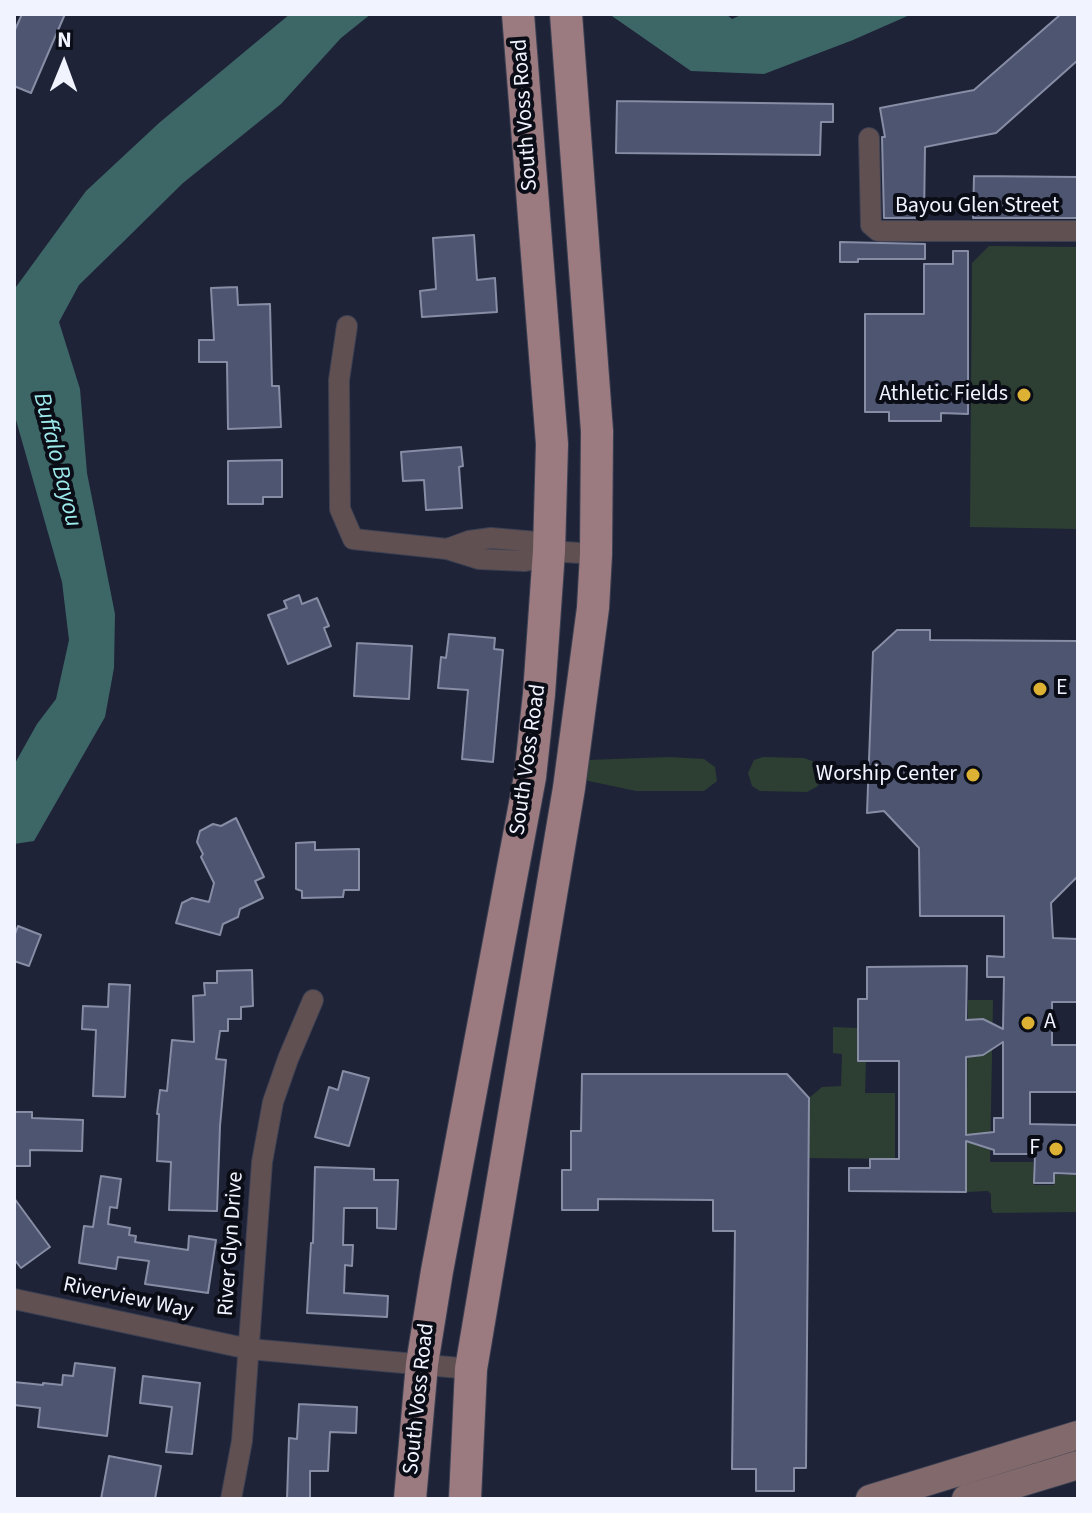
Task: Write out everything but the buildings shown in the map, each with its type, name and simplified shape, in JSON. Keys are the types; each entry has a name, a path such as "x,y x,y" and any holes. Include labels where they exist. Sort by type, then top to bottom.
{"main road":[{"name":"South Voss Road","path":"410,1499 422,1364 530,777 539,694 549,551 552,444 518,14"},
{"name":"South Voss Road","path":"465,1499 471,1369 571,775 591,627 596,554 597,431 566,14"},
{"path":"539,280 567,254 584,249"},
{"path":"479,1047 525,1055"},
{"path":"870,1499 1078,1435"},
{"path":"970,1468 975,1496 1078,1465"}],"street":[{"name":"Bayou Glen Street","path":"869,138 871,225 878,231 1078,231"},
{"path":"347,326 339,380 340,509 353,539 447,549 479,559 525,561 549,551 596,554"},
{"name":"River Glyn Drive","path":"231,1499 242,1441 262,1162 273,1102 313,1000"},
{"name":"Riverview Way","path":"14,1299 249,1349 471,1369"}],"shaded area":[{"name":"Athletic Fields","path":"989,246 1078,247 1078,529 970,527 972,263"},
{"path":"763,757 804,758 815,762 821,773 818,786 807,792 760,791 752,786 748,773 754,760"},
{"path":"704,759 715,767 717,781 704,791 636,791 584,780 587,760"},
{"path":"968,1000 993,1000 990,1162 1033,1162 1034,1185 1054,1185 1055,1175 1078,1175 1078,1212 993,1213 988,1191 966,1192"},
{"path":"833,1027 858,1028 866,1061 865,1093 895,1093 895,1159 809,1158 809,1098 822,1087 841,1086 842,1054 833,1053"}],"water":[{"name":"Buffalo Bayou","path":"290,14 371,14 341,38 281,104 183,183 79,285 59,322 80,389 87,473 115,614 114,668 105,717 34,841 14,844 14,765 37,724 56,699 69,640 62,582 14,413 16,287 86,191 159,123"},
{"path":"609,14 726,14 732,19 743,14 912,14 764,74 691,71"}],"place":[{"name":"Athletic Fields","path":"1024,395"},
{"name":"E","path":"1040,689"},
{"name":"Worship Center","path":"973,775"},
{"name":"A","path":"1028,1023"},
{"name":"F","path":"1056,1149"}]}
